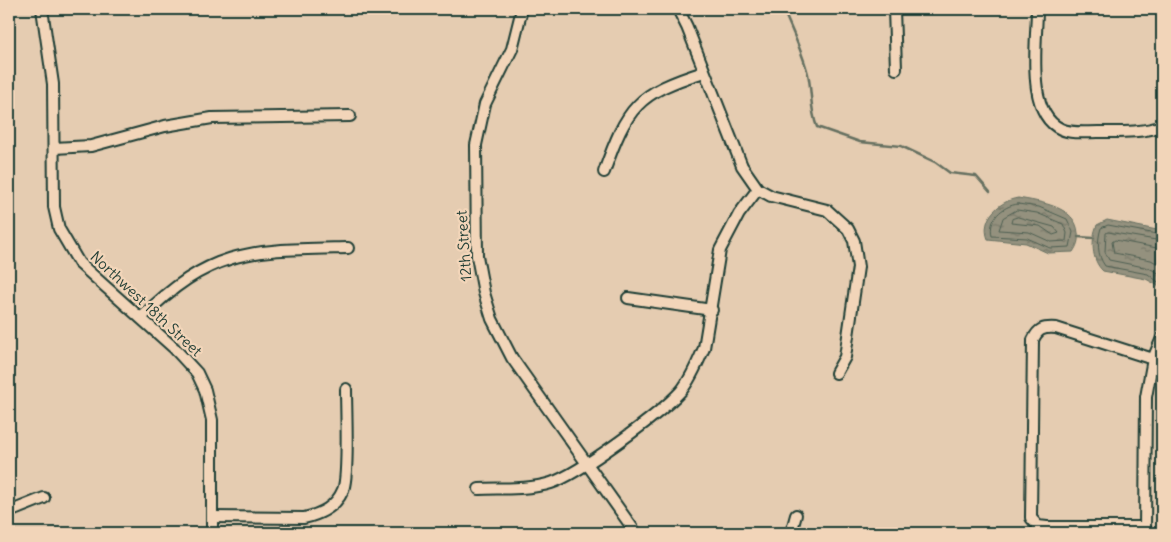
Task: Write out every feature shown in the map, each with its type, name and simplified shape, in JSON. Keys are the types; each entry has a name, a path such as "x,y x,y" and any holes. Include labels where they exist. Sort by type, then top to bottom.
{"street":[{"name":"Northwest 18th Street","path":"42,9 53,84 54,207 59,229 67,246 79,263 141,318 186,360 197,373 205,390 212,420 212,533"},
{"name":"12th Street","path":"522,9 512,49 485,104 476,145 477,256 485,298 503,342 586,464 636,533"},
{"path":"678,9 687,27 742,166 758,189 771,196 827,210 848,229 854,241 858,267 845,357 836,373"},
{"path":"894,9 896,69"},
{"path":"1037,9 1036,92 1044,116 1060,129 1078,132 1148,131 1162,126"},
{"path":"604,172 620,130 629,114 640,102 654,91 704,72"},
{"path":"54,148 91,146 166,126 212,118 350,116"},
{"path":"479,489 540,486 561,479 586,464 656,414 681,391 699,360 708,332 720,250 738,214 758,189"},
{"path":"141,318 166,293 185,279 226,259 274,250 348,248"},
{"path":"628,298 712,310"},
{"path":"1153,359 1056,328 1034,328 1032,526 1145,530 1146,397 1153,359 1162,338"},
{"path":"212,518 304,518 318,515 329,509 337,499 344,484 346,389"},
{"path":"9,512 44,498"},
{"path":"791,533 796,515"}],"water":[{"path":"1018,198 1055,207 1071,217 1076,224 1078,236 1076,248 1073,252 1048,253 1026,243 988,239 987,225 993,212 1004,203"},
{"path":"1107,220 1162,231 1162,292 1157,285 1146,279 1103,271 1099,266 1094,255 1094,237 1097,225"}],"waterway":[{"path":"783,9 806,66 813,114 817,127 860,142 901,146 935,162 950,173 976,176 990,192"},
{"path":"1078,237 1094,238"}]}
